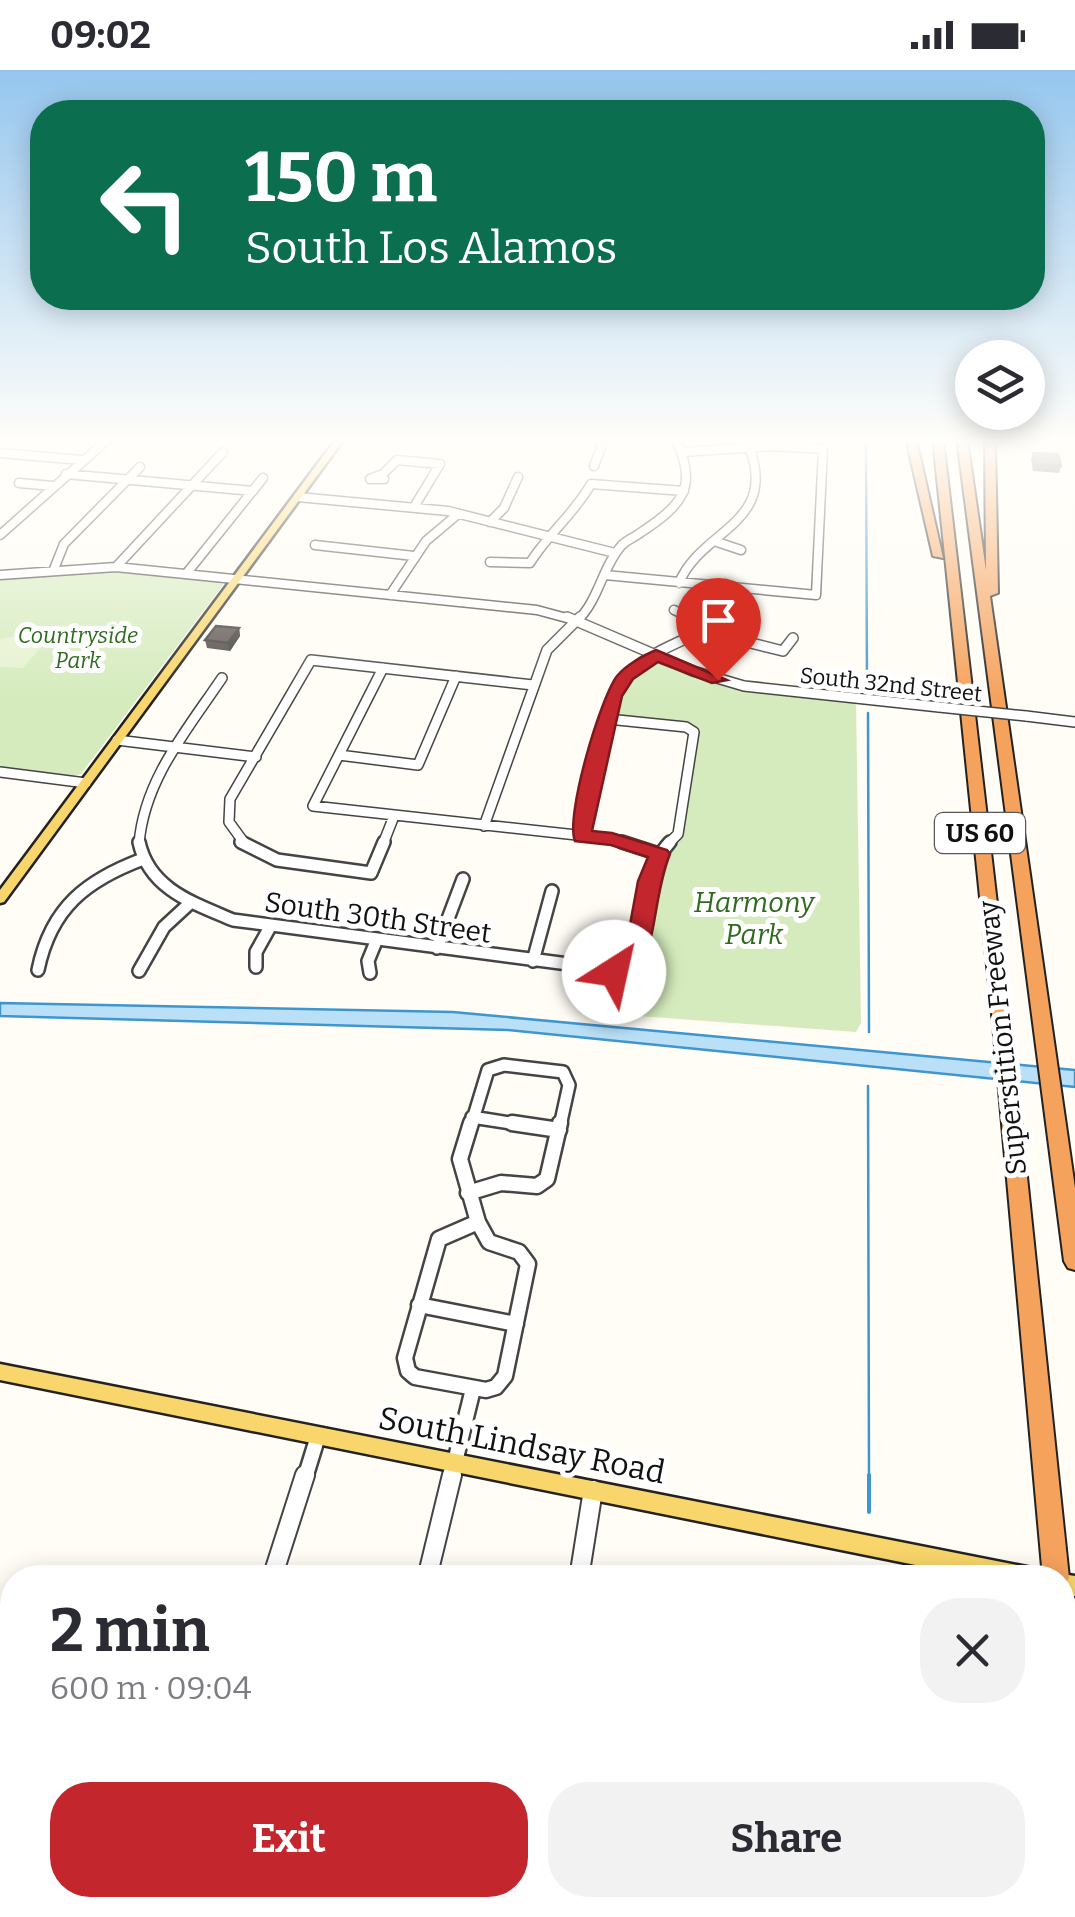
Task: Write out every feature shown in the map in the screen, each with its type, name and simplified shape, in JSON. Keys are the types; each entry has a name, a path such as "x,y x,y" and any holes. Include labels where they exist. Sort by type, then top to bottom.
{"highway":[{"path":"933,525 944,593 955,610"},
{"name":"Superstition Freeway","path":"947,525 1002,1024 1055,1565"},
{"name":"Superstition Freeway","path":"974,525 1075,1261"},
{"path":"991,525 994,668"}],"main road":[{"path":"0,899 277,525"},
{"name":"South Lindsay Road","path":"0,1372 967,1565"}],"street":[{"path":"54,569 64,544 83,525"},
{"path":"116,567 154,525"},
{"path":"186,574 225,525"},
{"path":"390,595 414,556 446,525"},
{"path":"502,525 615,553"},
{"path":"490,562 528,564 561,525"},
{"path":"484,826 548,650 596,599 615,553 649,525"},
{"path":"679,583 691,561 738,525"},
{"path":"605,574 816,595 819,525"},
{"path":"716,542 741,550"},
{"path":"315,545 414,556"},
{"name":"South 32nd Street","path":"0,576 116,567 538,610 578,619 656,656 736,684 1075,722"},
{"path":"674,610 748,644 783,650 793,638"},
{"path":"582,836 584,812 619,685 638,666 709,628"},
{"path":"394,816 371,873 266,858 237,840 229,828 226,814 230,800 311,660 533,684"},
{"path":"383,668 313,806 612,839 660,854 678,834 692,728 608,719"},
{"path":"339,755 418,765 456,676"},
{"path":"38,970 42,949 92,877 143,859 136,831 141,806 222,678"},
{"path":"117,740 256,757"},
{"path":"0,772 86,783"},
{"name":"South 30th Street","path":"143,859 166,888 189,904 233,920 629,972 634,963 648,881 660,854"},
{"path":"437,948 462,879"},
{"path":"533,961 552,891"},
{"path":"139,971 164,926 189,904"},
{"path":"256,967 256,952 271,925"},
{"path":"370,973 368,961 377,939"},
{"path":"468,1193 500,1183 531,1187 544,1182 568,1085 568,1078 559,1070 492,1067 485,1074 460,1163 468,1193 489,1243 519,1252 527,1260 502,1380 492,1389 420,1378 408,1371 405,1353 439,1239 480,1222"},
{"path":"472,1117 558,1130"},
{"path":"419,1305 516,1324"},
{"path":"431,1565 473,1388"},
{"path":"276,1565 318,1436"},
{"path":"581,1565 592,1490"}],"green space":[{"name":"Countryside Park","path":"69,571 120,572 216,581 223,585 81,774 69,777 0,768 0,580"},
{"path":"52,635 23,668 0,667 0,639"},
{"name":"Harmony Park","path":"654,662 741,691 856,704 861,1023 856,1032 638,1016 641,979 637,976 655,877 684,830 700,729 616,716 626,683"}],"water":[{"path":"0,1003 453,1012 1075,1070 1075,1087 508,1030 0,1016"}],"building":[{"path":"216,626 239,628 228,643 205,640"}],"waterway":[{"path":"866,525 867,687"},
{"path":"868,713 869,1032"},
{"path":"868,1086 869,1478"},
{"path":"869,1478 869,1512"}],"route":[{"path":"614,972 629,972 634,963 648,881 660,854 612,839 582,836 584,812 614,696 626,676 656,656 718,680"}]}
